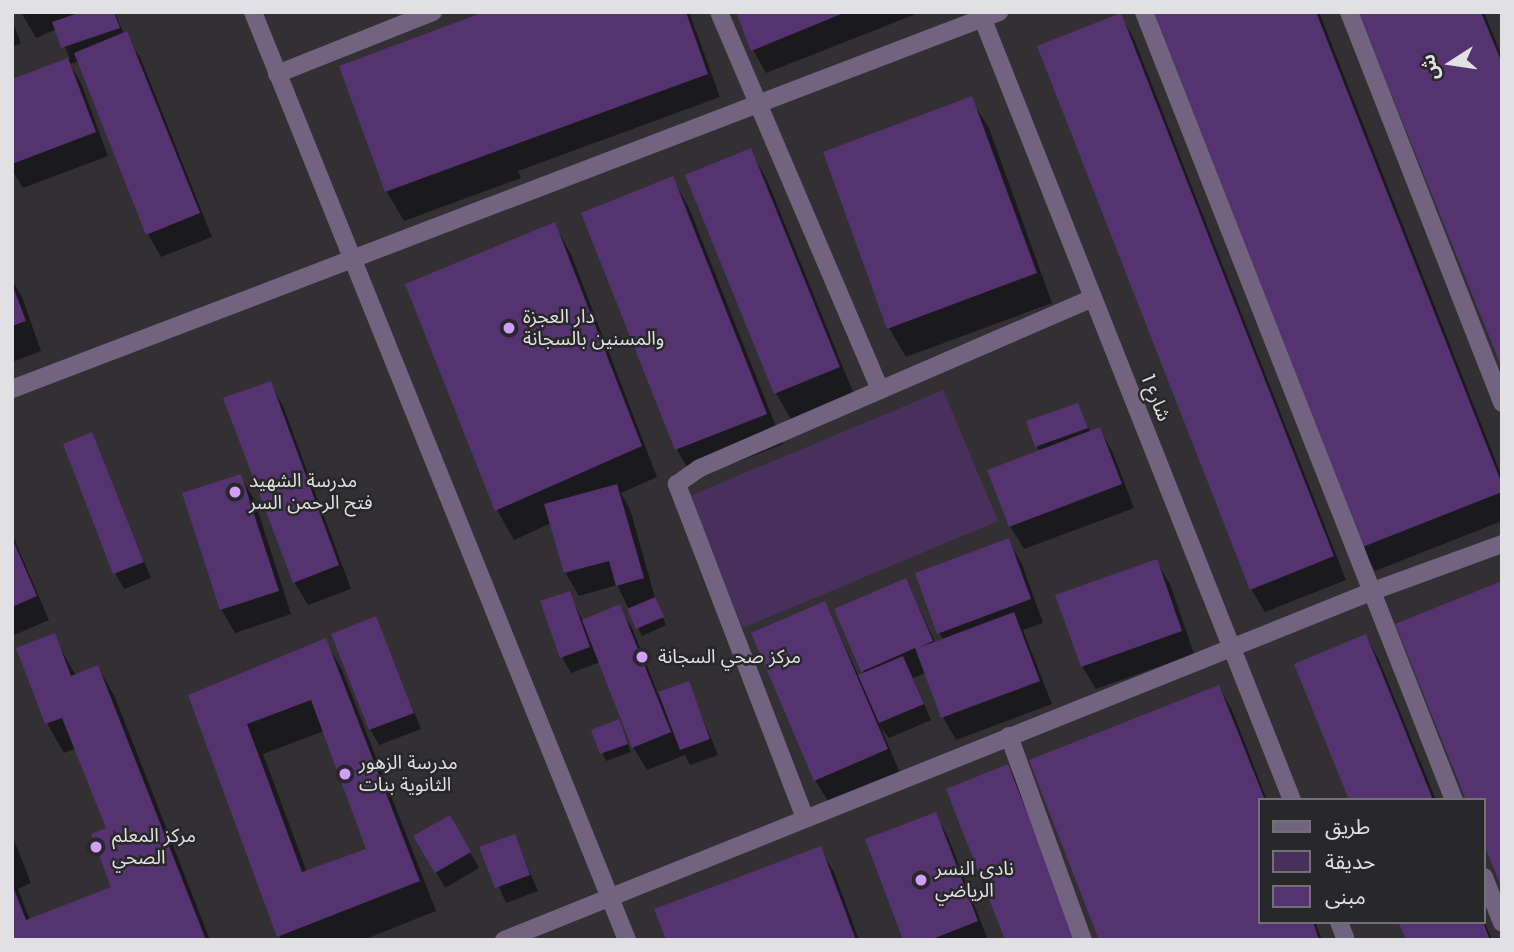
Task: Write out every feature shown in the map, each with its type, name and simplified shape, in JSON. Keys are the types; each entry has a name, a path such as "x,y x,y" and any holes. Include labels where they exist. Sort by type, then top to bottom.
{"street":[{"path":"253,12 627,940"},
{"path":"277,74 433,12"},
{"path":"719,12 880,390"},
{"path":"1144,12 1453,798"},
{"path":"1349,12 1502,403"},
{"path":"12,389 987,14"},
{"name":"شارع 1","path":"987,14 1093,298 1234,647 1291,798"},
{"path":"806,818 677,484 700,468 1093,298"},
{"path":"504,940 1373,591 1502,544"},
{"path":"1009,736 1083,940"},
{"path":"1486,882 1502,923"}],"green space":[{"path":"943,390 998,521 743,628 687,497"}],"building":[{"path":"81,12 114,12 120,28 61,48 52,22"},
{"path":"484,12 686,12 708,74 385,192 339,66"},
{"path":"736,12 846,12 751,51"},
{"path":"1148,12 1316,12 1502,484 1502,492 1360,548"},
{"path":"1358,12 1481,12 1502,63 1502,368"},
{"path":"1121,13 1334,556 1250,590 1037,46"},
{"path":"127,31 200,213 146,235 74,53"},
{"path":"68,58 96,132 12,164 12,79"},
{"path":"972,96 1037,273 887,329 823,152"},
{"path":"751,148 840,367 774,394 685,175"},
{"path":"673,176 767,414 675,450 581,213"},
{"name":"دار العجزة والمسنين بالسجانة","path":"555,222 642,446 495,511 405,284"},
{"path":"12,284 26,321 12,326"},
{"path":"271,381 339,565 293,583 223,398"},
{"path":"1078,403 1088,428 1035,447 1026,421"},
{"path":"1100,427 1122,484 1009,527 987,470"},
{"path":"92,432 144,562 113,574 63,444"},
{"path":"241,474 279,591 220,610 182,493"},
{"path":"617,484 644,578 616,586 609,561 564,573 544,504"},
{"path":"12,538 37,596 12,607"},
{"path":"1009,538 1031,599 937,634 915,573"},
{"path":"1157,559 1182,631 1081,667 1055,595"},
{"path":"906,578 933,641 918,648 1014,612 1040,681 941,718 915,648 861,672 834,609"},
{"path":"1502,581 1502,888 1486,850 1486,798 1465,798 1395,624"},
{"path":"570,591 590,647 560,658 540,601"},
{"path":"655,597 664,617 636,629 627,609"},
{"path":"825,601 888,749 814,781 751,633"},
{"path":"620,604 671,732 632,748 582,620"},
{"path":"376,616 414,713 369,730 331,634"},
{"path":"55,633 71,676 98,665 206,940 12,940 12,884 26,920 111,887 91,834 106,828 62,718 45,724 16,648"},
{"path":"1366,634 1432,798 1348,798 1294,664"},
{"path":"326,638 420,881 277,937 188,695","holes":["311,700 366,849 302,872 247,724"]},
{"path":"903,656 924,704 879,723 858,675"},
{"path":"689,681 710,739 680,750 658,692"},
{"path":"1219,685 1264,798 1258,798 1258,924 1314,924 1319,940 1099,940 1029,760"},
{"path":"619,719 628,744 600,754 591,730"},
{"path":"1008,764 1077,940 1005,940 946,789"},
{"name":"نادي النسر الرياضي","path":"936,812 978,921 930,940 903,940 865,839"},
{"path":"450,815 471,852 435,873 413,836"},
{"path":"515,834 530,875 495,888 479,847"},
{"path":"821,846 856,940 666,940 654,909"},
{"path":"1399,924 1484,924 1490,940 1406,940"}],"place":[{"name":"دار العجزة والمسنين بالسجانة","path":"509,328"},
{"name":"مدرسة الشهيد فتح الرحمن السر","path":"235,492"},
{"name":"مركز صحي السجانة","path":"642,657"},
{"name":"مدرسة الزهور الثانوية بنات","path":"345,774"},
{"name":"مركز المعلم الصحي","path":"96,847"},
{"name":"نادي النسر الرياضي","path":"921,880"}]}
